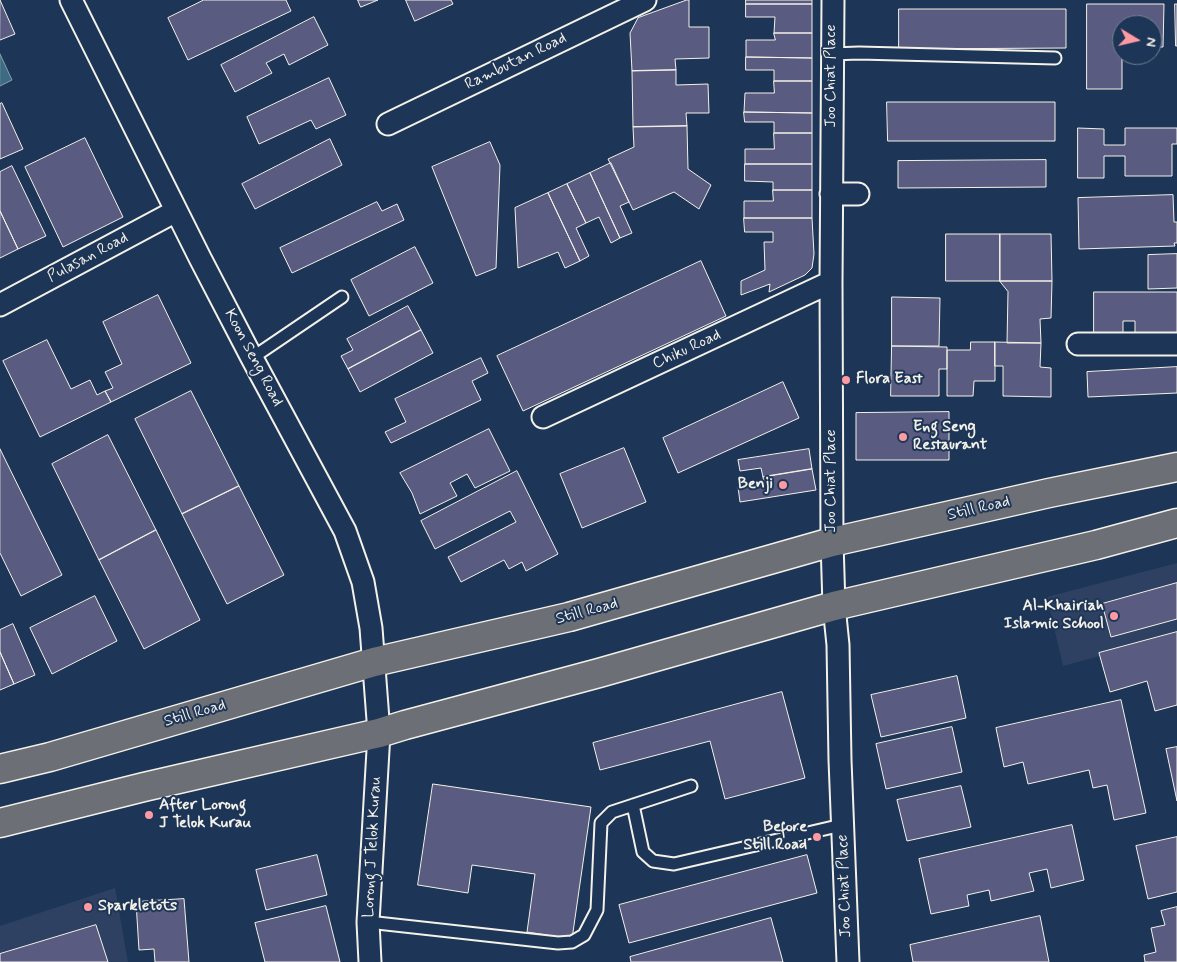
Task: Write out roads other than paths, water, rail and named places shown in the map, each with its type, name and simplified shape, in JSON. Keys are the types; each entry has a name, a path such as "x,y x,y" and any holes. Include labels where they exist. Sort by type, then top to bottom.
{"highway":[{"name":"Still Road","path":"0,769 50,757 374,662 569,617 832,542 1049,493 1177,467"},
{"path":"0,823 144,787 379,733 834,606 1096,545 1177,523"}],"street":[{"name":"Koon Seng Road","path":"71,0 252,358 346,531 363,582 371,628 379,733"},
{"name":"Rambutan Road","path":"388,124 644,0"},
{"name":"Joo Chiat Place","path":"833,0 831,194 832,542 834,606 838,645 842,825 848,962"},
{"path":"831,194 858,194"},
{"name":"Pulasan Road","path":"0,305 176,211"},
{"name":"Chiku Road","path":"543,417 831,282"},
{"path":"1078,344 1177,344"},
{"name":"Lorong J Telok Kurau","path":"370,962 368,922 379,733"}],"lane":[{"path":"832,54 1055,58"},
{"path":"252,358 342,297"},
{"path":"368,922 558,943 572,942 584,935 597,910 601,823 612,812 691,786"},
{"path":"633,805 643,852 653,861 674,864 842,825"}],"place":[{"name":"Flora East","path":"846,380"},
{"name":"Eng Seng Restaurant","path":"903,437"},
{"name":"Benji","path":"783,485"},
{"name":"Al-Khairiah Islamic School","path":"1114,616"},
{"name":"After Lorong J Telok Kurau","path":"149,815"},
{"name":"Before Still Road","path":"817,837"},
{"name":"Sparkletots","path":"88,907"}]}
